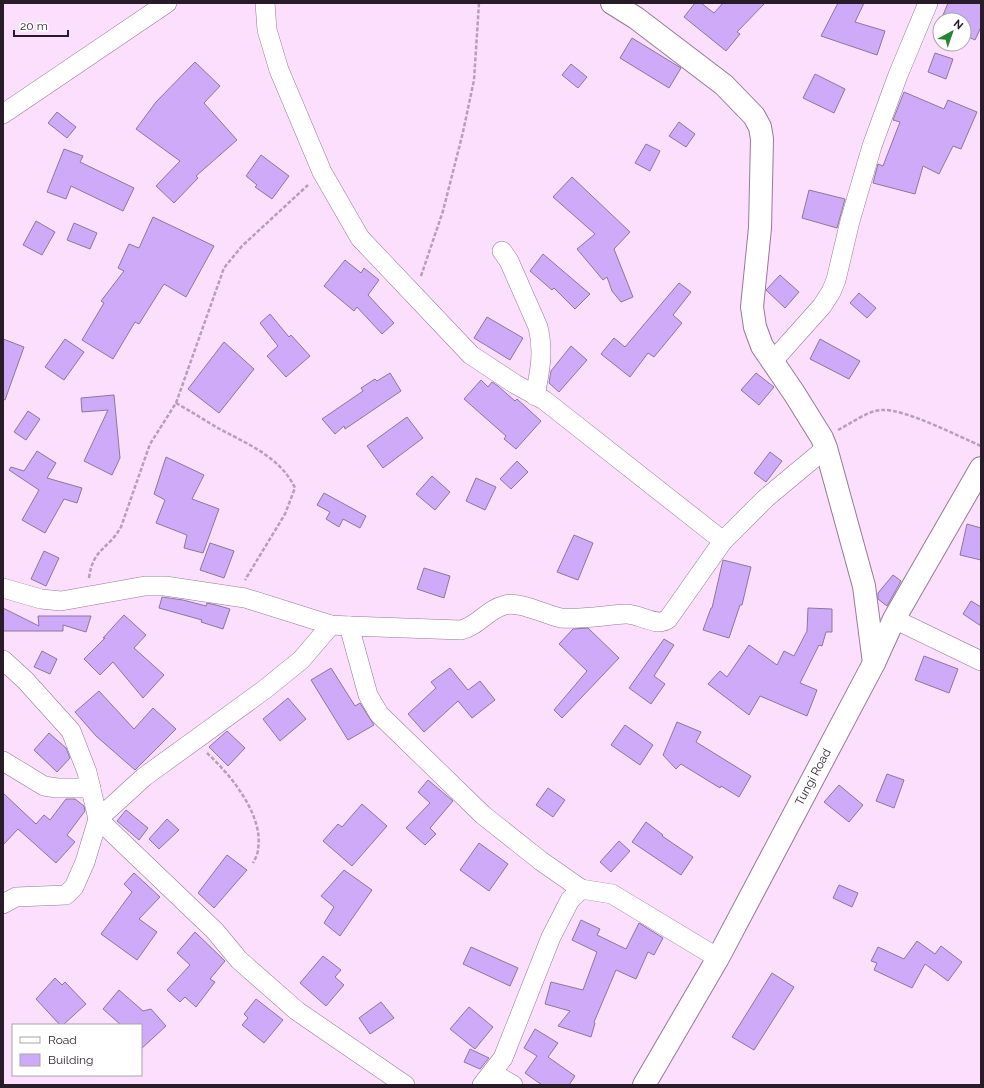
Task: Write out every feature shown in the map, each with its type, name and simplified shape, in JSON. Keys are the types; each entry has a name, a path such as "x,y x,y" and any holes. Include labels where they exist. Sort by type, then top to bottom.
{"street":[{"path":"3,114 167,3"},
{"path":"265,3 267,30 279,70 322,172 360,238 471,355 515,384 544,400 723,541"},
{"path":"612,3 636,18 724,85 754,116 760,127 762,139 760,228 752,307 755,327 762,346 824,443 864,586 874,663"},
{"path":"772,362 822,306 831,292 836,280 850,221 872,146 898,75 928,3"},
{"path":"502,251 532,312 540,336 542,363 535,396"},
{"path":"3,588 50,601 61,601 154,585 235,596 272,604 340,626 461,630 470,628 496,608 512,604 563,618 633,614 658,623 664,622 668,619 723,541 824,443"},
{"name":"Tungi Road","path":"644,1085 718,958 874,663 894,620 981,468"},
{"path":"894,620 981,661"},
{"path":"98,820 144,777 264,690 340,626"},
{"path":"340,626 368,695 379,714 482,814 542,861 581,889 612,894 718,958"},
{"path":"3,660 24,680 71,731 87,772 98,820 85,862 70,892 66,895 16,897 3,904"},
{"path":"3,761 44,786 58,788 91,788"},
{"path":"98,820 215,931 239,960 297,1011 405,1085"},
{"path":"513,1085 487,1079 503,1058 552,937 570,900 581,889"}],"path":[{"path":"414,296 443,211 463,132 474,80 480,3"},
{"path":"87,597 91,565 96,555 118,534 150,444 176,402 224,268 242,246 322,172"},
{"path":"176,402 252,445 274,461 289,475 295,488 285,514 235,596"},
{"path":"824,443 870,413 883,410 901,412 981,446"},
{"path":"194,740 229,774 244,797 254,819 259,837 258,849 253,864"}],"building":[{"path":"695,3 701,3 714,13 723,3 765,3 737,32 740,34 726,51 684,17"},
{"path":"838,3 864,3 855,22 885,31 877,55 821,36"},
{"path":"948,3 981,3 981,27 975,40 972,39 972,12 944,12"},
{"path":"632,38 681,68 669,88 620,58"},
{"path":"935,53 953,59 946,79 928,72"},
{"path":"195,62 220,86 204,103 237,140 196,176 198,178 174,203 156,186 180,161 136,129 156,102"},
{"path":"571,64 587,77 578,88 562,75"},
{"path":"815,74 845,89 834,113 803,98"},
{"path":"904,92 944,109 948,100 977,112 961,149 953,146 939,174 923,166 915,194 873,183 878,164 883,166 900,122 893,120"},
{"path":"57,112 76,127 67,138 48,123"},
{"path":"679,122 695,134 686,147 669,136"},
{"path":"646,144 660,151 650,171 635,163"},
{"path":"64,149 83,156 80,162 134,188 123,211 71,186 66,199 47,192"},
{"path":"261,155 289,176 272,199 255,187 257,185 246,176"},
{"path":"572,177 630,232 614,249 633,297 621,302 612,291 607,277 603,280 577,249 595,234 553,197"},
{"path":"809,190 845,199 837,228 802,218"},
{"path":"153,217 214,246 186,297 164,284 139,324 135,322 113,359 82,340 104,303 101,301 124,271 118,268 129,244 139,248"},
{"path":"36,221 55,232 42,255 23,245"},
{"path":"74,223 97,233 90,249 67,240"},
{"path":"543,254 590,294 575,309 554,288 552,290 530,271"},
{"path":"345,260 361,273 364,268 379,280 368,295 394,323 382,334 357,307 354,311 324,286"},
{"path":"780,275 799,292 785,308 766,290"},
{"path":"679,283 691,292 673,315 682,323 654,357 648,353 630,377 601,354 614,338 625,347"},
{"path":"859,293 876,308 867,318 850,303"},
{"path":"270,314 289,337 291,335 310,356 286,377 267,356 278,346 260,323"},
{"path":"487,317 523,338 510,360 474,338"},
{"path":"3,339 24,347 5,400 3,399"},
{"path":"65,339 84,352 64,380 45,367"},
{"path":"820,339 860,361 849,379 810,359"},
{"path":"224,342 254,369 219,413 188,389"},
{"path":"571,346 587,360 559,392 549,383 551,371"},
{"path":"390,373 401,391 345,429 344,426 335,434 322,419 363,391 361,388 375,379 377,381"},
{"path":"756,373 774,387 759,405 741,390"},
{"path":"481,380 488,387 492,382 498,386 515,401 517,399 541,421 516,449 504,439 506,436 464,399"},
{"path":"114,395 120,458 112,475 84,461 108,410 82,412 81,398"},
{"path":"28,411 40,419 26,440 14,432"},
{"path":"407,417 423,438 383,468 367,446"},
{"path":"37,451 56,463 47,478 82,488 77,503 64,499 45,533 22,520 39,490 9,470 11,467 24,471"},
{"path":"770,452 782,461 766,482 754,473"},
{"path":"166,457 204,475 192,499 219,509 203,553 184,548 187,535 156,523 165,500 154,494"},
{"path":"517,461 528,472 511,489 500,479"},
{"path":"432,476 450,492 435,510 416,494"},
{"path":"476,478 496,487 485,510 466,501"},
{"path":"324,493 366,516 360,528 343,519 339,527 326,519 330,512 317,505"},
{"path":"967,524 981,528 981,560 960,555"},
{"path":"574,535 593,543 578,580 557,572"},
{"path":"210,543 234,551 224,578 200,570"},
{"path":"44,551 59,558 46,586 31,579"},
{"path":"723,560 751,567 742,605 740,605 729,638 703,630 712,608"},
{"path":"424,568 450,576 444,598 417,589"},
{"path":"893,575 901,581 887,606 878,599 878,593"},
{"path":"162,597 183,600 206,606 207,603 230,609 223,629 201,622 202,620 159,608"},
{"path":"971,601 981,607 981,626 963,614"},
{"path":"3,608 39,626 38,616 91,616 86,632 63,625 63,631 3,631"},
{"path":"808,608 832,609 832,632 826,632 822,646 819,645 800,683 817,690 807,716 760,696 749,715 708,684 720,671 727,677 749,645 777,665 784,651 794,656 807,631"},
{"path":"124,615 146,635 134,648 164,675 143,698 113,662 100,675 84,659 105,638 103,638"},
{"path":"588,628 619,658 562,718 554,710 587,671 559,644 573,629"},
{"path":"664,639 674,645 654,676 665,684 651,704 629,688"},
{"path":"42,651 57,659 50,674 34,667"},
{"path":"924,656 958,669 949,693 915,680"},
{"path":"331,668 355,706 360,703 374,725 348,740 311,680"},
{"path":"450,668 468,690 480,681 495,700 472,718 458,701 424,732 408,714 436,688 431,682"},
{"path":"99,691 134,729 153,708 176,729 135,770 96,736 75,712"},
{"path":"288,698 306,719 280,741 263,719"},
{"path":"677,722 701,732 696,742 751,776 739,797 721,786 720,788 681,764 676,769 663,755"},
{"path":"625,725 653,745 640,765 611,745"},
{"path":"227,731 245,748 228,766 209,747"},
{"path":"49,733 66,748 70,758 57,772 34,750"},
{"path":"887,774 904,780 894,808 876,801"},
{"path":"428,780 453,801 430,828 436,834 425,845 406,828 430,803 418,792"},
{"path":"839,785 863,805 849,822 824,802"},
{"path":"548,788 565,800 553,817 536,805"},
{"path":"3,793 36,824 44,815 50,820 66,799 75,799 84,806 85,811 67,835 75,842 56,863 18,829 3,845"},
{"path":"362,804 387,826 352,866 323,841 338,824 342,827"},
{"path":"126,810 148,828 139,840 117,821"},
{"path":"167,819 179,830 159,849 149,839"},
{"path":"646,822 663,835 662,836 693,857 681,875 632,842"},
{"path":"619,841 630,851 611,872 600,862"},
{"path":"479,843 508,864 489,891 460,870"},
{"path":"227,855 247,870 214,908 198,893"},
{"path":"344,870 372,890 340,936 324,923 334,907 321,896"},
{"path":"134,873 160,897 139,919 157,932 137,960 101,934 132,892 124,884"},
{"path":"839,885 858,893 852,907 833,898"},
{"path":"581,920 600,929 597,935 626,949 639,923 663,938 654,955 648,952 636,979 616,970 594,1022 591,1037 558,1026 570,1011 545,1004 551,982 583,990 597,952 572,940"},
{"path":"195,932 225,961 210,979 215,982 196,1007 185,997 180,1002 167,990 190,965 177,953"},
{"path":"917,941 935,954 941,946 962,962 948,981 925,964 912,988 874,970 877,963 871,961 878,947 904,959"},
{"path":"471,947 518,968 510,986 463,964"},
{"path":"323,956 341,970 335,977 344,985 326,1006 300,983"},
{"path":"772,973 794,987 754,1050 732,1037"},
{"path":"55,978 62,985 65,982 86,1004 64,1024 59,1024 36,999"},
{"path":"119,990 143,1011 151,1009 166,1026 142,1048 142,1024 120,1024 103,1009"},
{"path":"256,999 283,1020 264,1043 242,1025 248,1018 244,1014"},
{"path":"381,1002 394,1018 370,1034 359,1018"},
{"path":"469,1007 493,1027 475,1049 450,1029"},
{"path":"535,1029 558,1043 548,1057 575,1076 569,1085 542,1085 525,1073 537,1056 524,1048"},
{"path":"470,1049 489,1058 480,1069 464,1062"}]}
